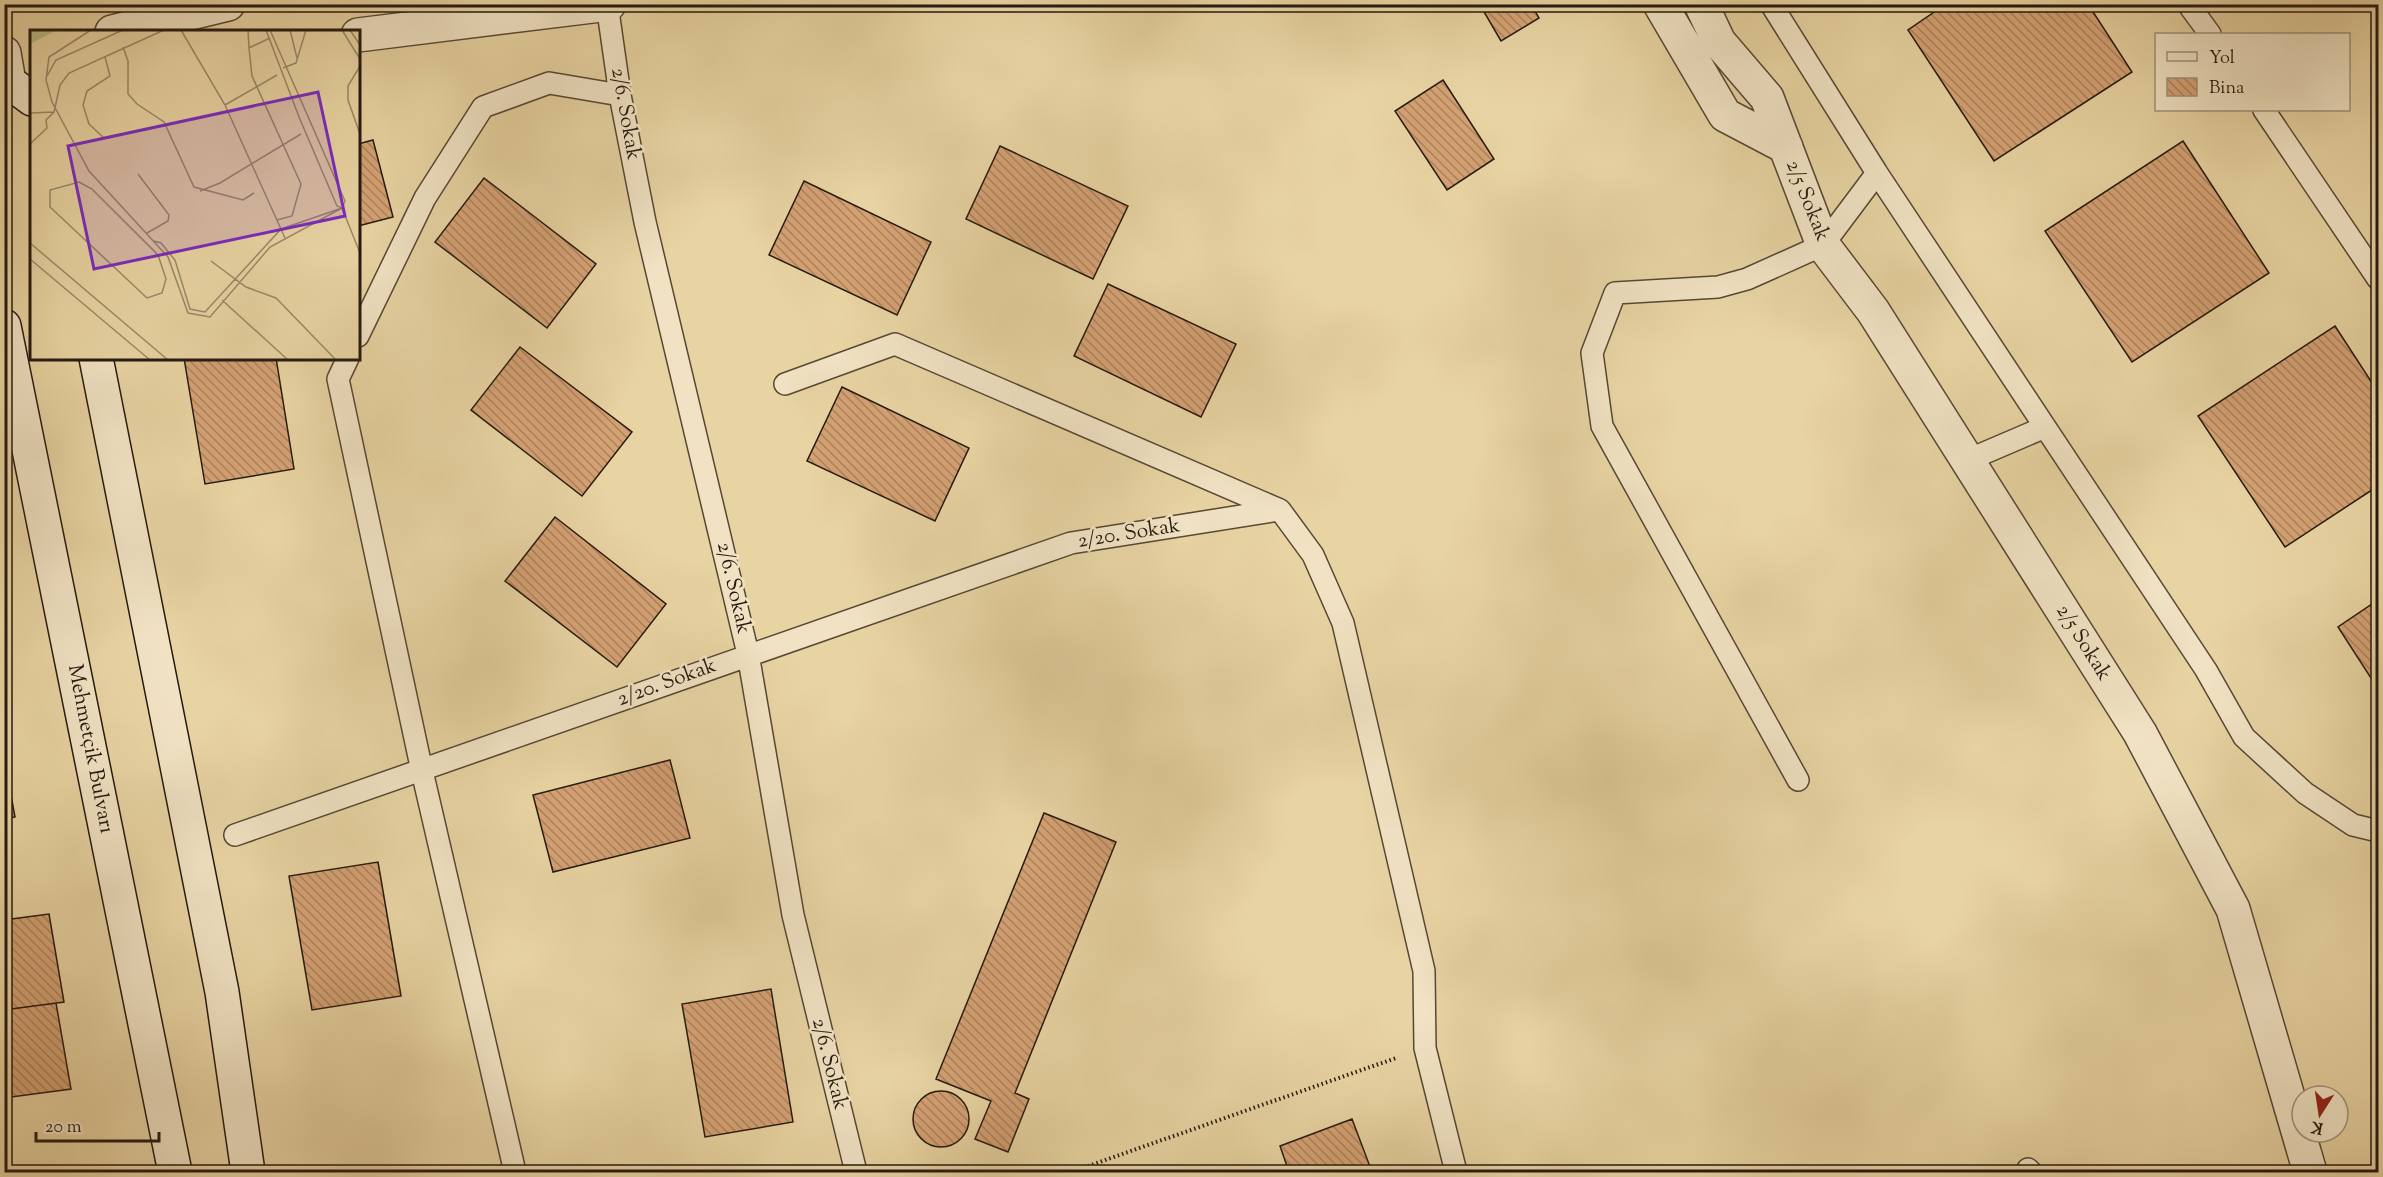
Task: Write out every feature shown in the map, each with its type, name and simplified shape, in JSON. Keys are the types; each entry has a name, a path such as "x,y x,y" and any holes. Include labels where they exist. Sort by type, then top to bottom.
{"street":[{"path":"120,30 228,4"},
{"name":"2/5 Sokak","path":"1660,4 1725,115 1786,147"},
{"name":"2/5 Sokak","path":"1701,4 1719,42 1767,98 1823,245 1873,311 2140,733 2233,909 2310,1173"},
{"path":"360,35 608,5"},
{"name":"Mehmetçik Bulvarı","path":"4,326 175,1173"},
{"path":"96,360 222,992 248,1173"}],"lane":[{"path":"1771,4 1877,173 2206,670 2244,737 2305,793 2353,825 2379,831"},
{"path":"2188,4 2209,33"},
{"name":"2/6. Sokak","path":"608,5 620,95 645,222 748,654 793,915 856,1173"},
{"path":"360,332 425,198 483,107 549,84 620,95"},
{"path":"2265,111 2379,279"},
{"path":"1798,780 1602,426 1592,353 1615,293 1718,287 1747,279 1823,245 1877,173"},
{"path":"785,384 895,344 1280,510 1313,555 1343,623 1424,971 1425,1048 1456,1173"},
{"path":"347,360 338,379 423,771 515,1173"},
{"path":"1968,460 2045,427"},
{"name":"2/20. Sokak","path":"235,835 1071,543 1280,510"}],"path":[{"path":"1071,1173 1425,1048"}],"building":[{"path":"1531,4 1539,18 1501,41 1480,5"},
{"path":"1946,4 2088,4 2132,72 1994,161 1908,30"},
{"path":"1443,80 1494,159 1447,190 1395,111"},
{"path":"373,140 393,217 360,225 360,143"},
{"path":"2183,141 2269,273 2132,362 2045,231"},
{"path":"1000,146 1128,206 1093,279 966,219"},
{"path":"484,178 596,264 547,328 435,242"},
{"path":"804,181 931,242 897,315 769,255"},
{"path":"1108,284 1236,344 1201,417 1074,356"},
{"path":"2335,326 2378,392 2378,486 2285,547 2198,416"},
{"path":"520,347 632,432 582,496 471,410"},
{"path":"184,360 276,360 294,469 205,484"},
{"path":"842,387 969,448 935,521 807,461"},
{"path":"555,517 666,604 617,667 505,581"},
{"path":"2378,600 2378,689 2338,627"},
{"path":"4,757 15,817 4,819"},
{"path":"670,760 690,838 553,872 533,795"},
{"path":"1044,813 1116,842 1015,1093 1029,1099 1008,1152 975,1139 991,1101 936,1079"},
{"path":"378,862 401,996 312,1010 289,876"},
{"path":"49,914 64,1002 4,1010 4,920"},
{"path":"771,989 793,1122 705,1137 682,1004"},
{"path":"56,1003 71,1089 4,1098 4,1010"},
{"path":"941,1091 956,1096 964,1104 969,1119 964,1134 956,1142 941,1147 926,1142 918,1134 913,1119 918,1104 926,1096"},
{"path":"1352,1119 1372,1172 1289,1172 1280,1146"}]}
